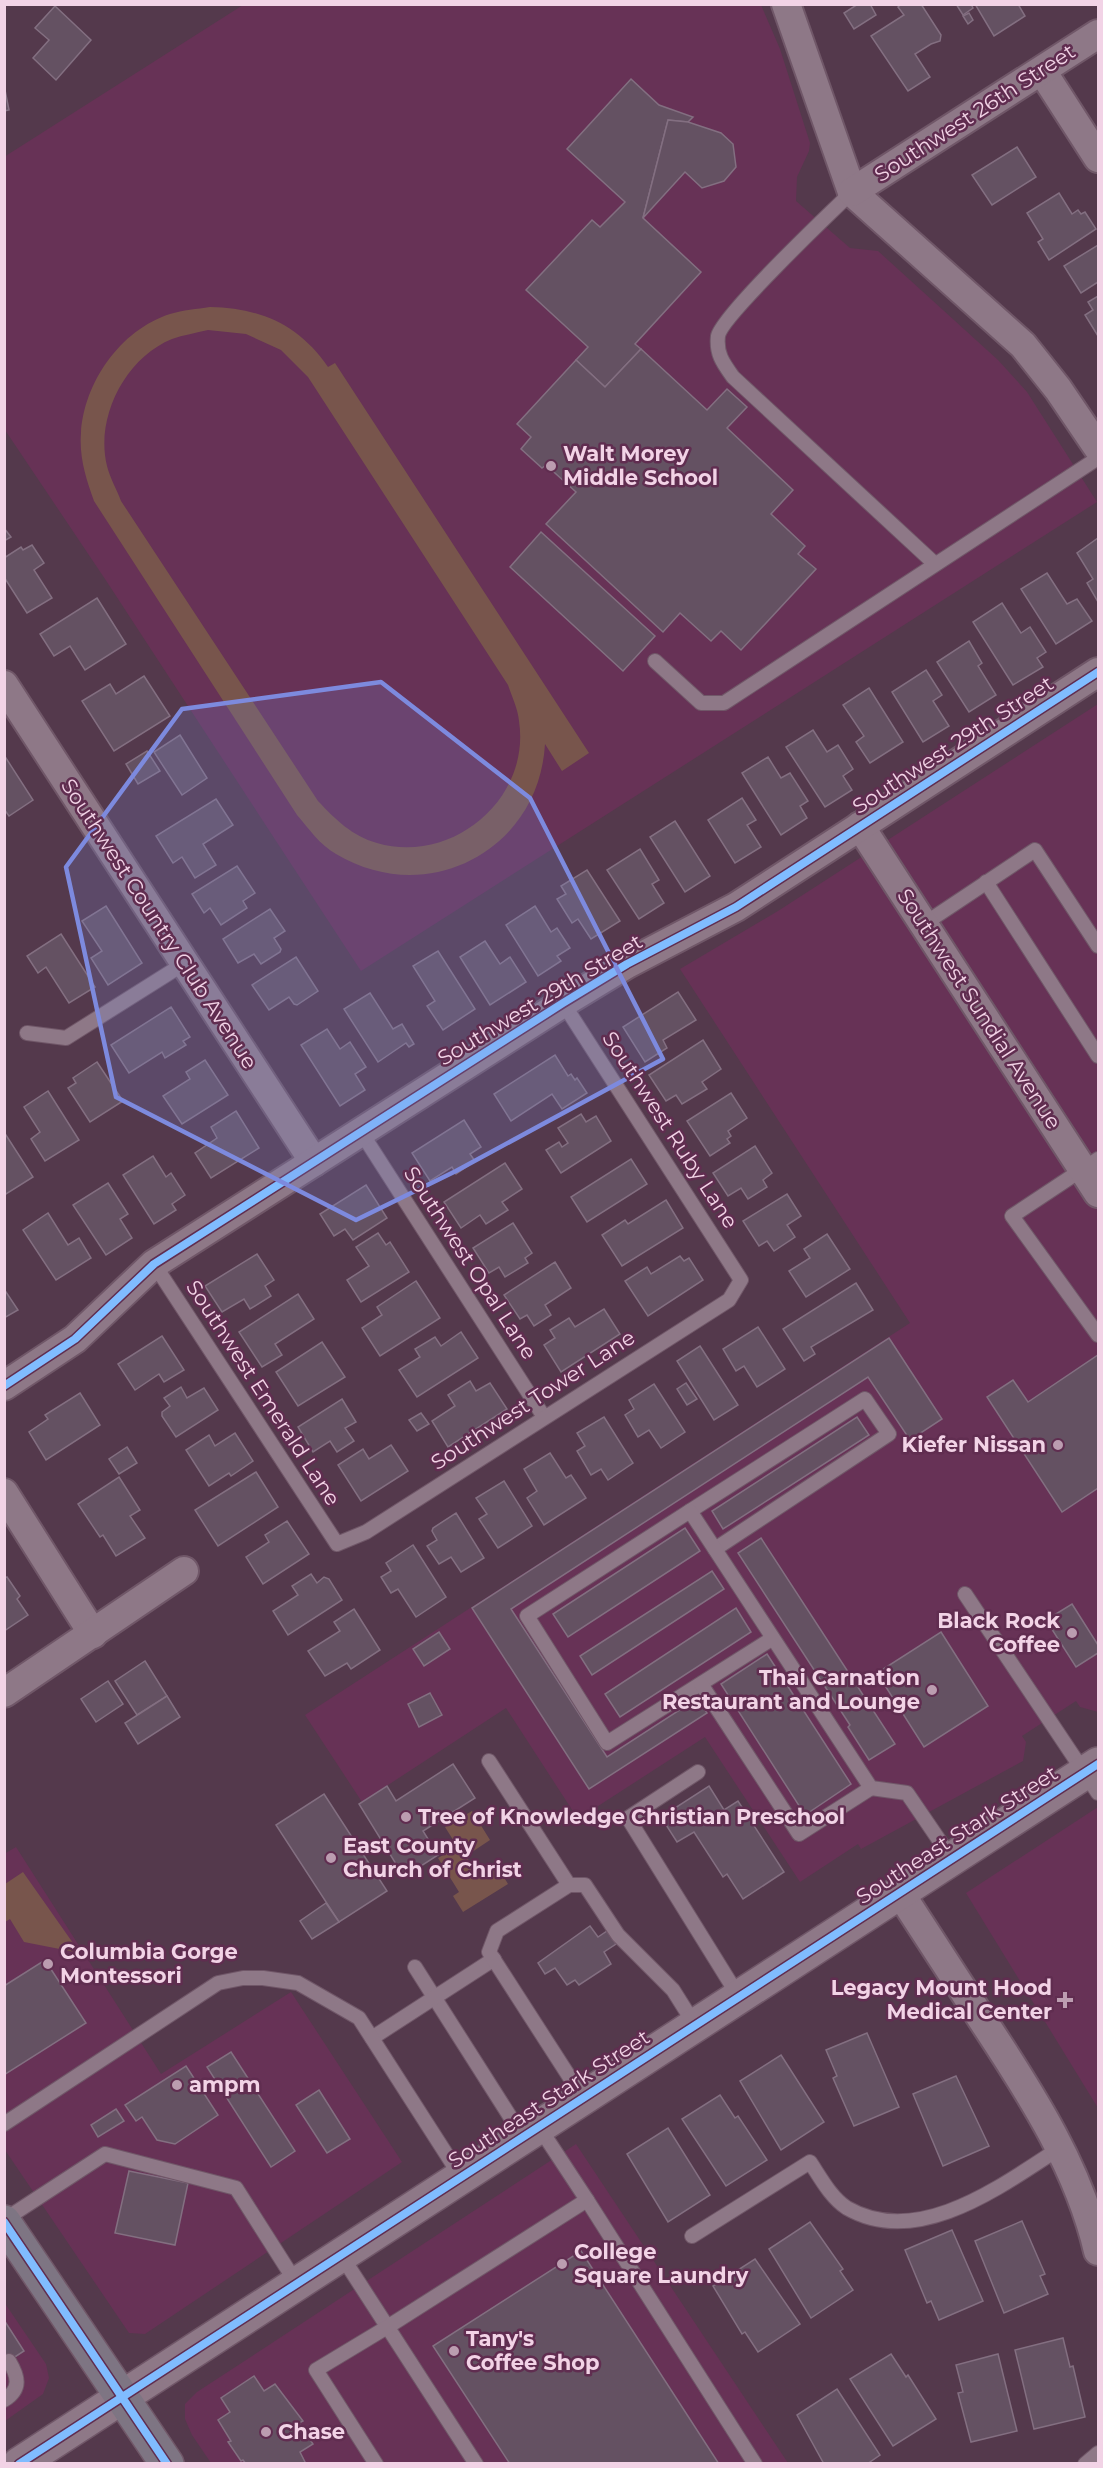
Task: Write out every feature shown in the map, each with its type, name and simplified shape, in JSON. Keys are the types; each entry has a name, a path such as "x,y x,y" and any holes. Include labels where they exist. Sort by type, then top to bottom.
{"highway":[{"path":"4,2221 167,2463"}],"main road":[{"name":"Southeast Stark Street","path":"19,2463 952,1859 1094,1777"}],"street":[{"path":"786,4 852,192 1023,345 1058,389 1098,448"},
{"name":"Southwest 26th Street","path":"852,192 1098,34"},
{"path":"1042,71 1098,158"},
{"name":"Southwest 29th Street","path":"4,1386 75,1339 154,1264 563,1003 627,964 735,907 1098,672"},
{"name":"Southwest Country Club Avenue","path":"4,685 314,1162"},
{"name":"Southwest Sundial Avenue","path":"860,826 924,924 1091,1164 1098,1193"},
{"path":"4,1493 93,1634"},
{"path":"4,1693 184,1571"},
{"path":"900,1893 1033,2099 1060,2148 1076,2186 1098,2251"}],"lane":[{"path":"852,192 807,234 740,305 718,333 718,355 733,377 935,564"},
{"path":"655,661 701,703 724,703 1098,458"},
{"path":"924,924 1035,850 1098,946"},
{"path":"986,882 1098,1056"},
{"path":"27,1033 66,1038 185,963"},
{"name":"Southwest Ruby Lane","path":"563,1003 741,1280"},
{"name":"Southwest Opal Lane","path":"362,1132 544,1418"},
{"path":"1091,1164 1012,1216 1098,1335"},
{"name":"Southwest Emerald Lane","path":"154,1264 337,1544"},
{"name":"Southwest Tower Lane","path":"337,1544 366,1532 729,1300 741,1280"},
{"path":"715,1549 889,1434 865,1399 526,1616 607,1743 774,1638"},
{"path":"690,1511 871,1788"},
{"path":"965,1594 1094,1777"},
{"path":"701,1684 799,1834 871,1788 907,1793 952,1859"},
{"path":"489,1761 569,1885"},
{"path":"698,1772 628,1818 739,1997"},
{"path":"583,2098 489,1952 498,1931 569,1885 585,1885 618,1935 673,1990 695,2025"},
{"path":"372,2038 494,1959"},
{"path":"415,1967 434,1998 531,2132 586,2200 755,2463"},
{"path":"4,2124 218,1983 243,1978 262,1978 298,1983 359,2018 461,2177"},
{"path":"692,2236 810,2162 825,2186 845,2207 874,2220 909,2222 983,2198 1060,2148"},
{"path":"4,2221 105,2154 236,2188 297,2284"},
{"path":"376,2463 315,2370 389,2326 586,2200"},
{"path":"341,2255 476,2463"},
{"path":"4,2400 11,2396 18,2385 17,2373 9,2361"},
{"path":"1085,2463 1098,2453"}],"highlighted area":[{"path":"381,682 530,798 663,1059 456,1171 356,1220 116,1097 66,867 182,709"}],"shaded area":[{"name":"Walt Morey Middle School","path":"243,5 761,5 780,49 810,143 809,151 797,177 796,201 850,248 878,251 998,360 1027,392 1097,502 361,971 5,430 4,157"},
{"path":"210,307 229,308 262,315 291,330 304,340 328,367 335,363 589,753 562,771 545,744 538,781 523,814 500,840 473,859 441,871 407,875 371,869 336,854 320,841 297,815 94,501 84,468 81,433 89,396 97,378 108,361 135,332 170,314","holes":["208,330 246,334 281,350 308,377 508,685 519,721 519,750 512,776 499,800 481,819 458,835 433,844 405,847 377,843 352,831 324,808 121,501 107,466 104,448 105,429 117,392 128,375 140,360 155,348 172,339"]},
{"path":"1098,704 1098,1712 1080,1707 1076,1701 1022,1736 1026,1742 1023,1761 861,1849 858,1844 800,1882 705,1737 578,1819 506,1708 362,1802 305,1715 910,1323 680,969 778,911"},
{"name":"Legacy Mount Hood Medical Center","path":"1098,1807 1098,2108 966,1893"},
{"path":"472,1811 490,1840 466,1856 478,1875 496,1864 508,1884 463,1912 453,1896 459,1892 438,1858 455,1843 445,1827"},
{"path":"16,1847 161,2074 291,1992 402,2162 145,2334 129,2333 5,2150 4,1854"},
{"path":"23,1872 80,1953 24,1942 10,1919 5,1922 5,1884"},
{"path":"576,2144 788,2463 211,2463 192,2435 185,2419 185,2404 197,2392"},
{"path":"4,2302 46,2364 49,2378 43,2394 5,2421"}],"building":[{"path":"858,4 870,4 876,15 854,29 844,13"},
{"path":"901,4 921,4 941,35 940,41 915,54 930,77 908,91 871,36 904,15 898,7"},
{"path":"956,4 971,4 973,8 963,15"},
{"path":"975,4 1018,4 1025,16 994,36"},
{"path":"55,6 91,40 56,80 33,58 49,40 35,28"},
{"path":"969,13 973,20 968,24 963,16"},
{"path":"631,79 659,105 693,117 688,122 668,120 643,218 701,272 635,344 641,349 605,387 576,360 588,347 526,290 592,220 600,227 625,202 567,149"},
{"path":"4,85 9,110 4,111"},
{"path":"668,120 688,122 721,133 733,144 736,167 724,181 702,188 685,172 643,218"},
{"path":"1017,147 1036,177 992,205 972,175"},
{"path":"1059,193 1072,214 1078,210 1081,214 1085,212 1096,229 1049,260 1038,242 1043,239 1027,213"},
{"path":"1098,245 1098,282 1081,293 1064,266"},
{"path":"1098,296 1098,336 1085,315 1093,310 1088,302"},
{"path":"641,349 707,410 727,389 747,407 727,428 793,490 771,514 805,546 798,554 816,569 741,650 721,631 711,641 680,613 663,632 546,524 576,492 546,465 542,468 521,449 531,437 517,424 576,360 605,387"},
{"path":"4,528 11,537 4,541"},
{"path":"541,532 655,636 623,671 510,567"},
{"path":"1098,538 1098,602 1087,583 1093,579 1077,553"},
{"path":"32,545 44,563 34,570 52,598 27,613 4,577 4,558 21,547 23,550"},
{"path":"1047,573 1067,604 1077,599 1092,621 1056,644 1021,589"},
{"path":"97,598 126,644 85,670 70,646 54,656 40,634"},
{"path":"1002,603 1021,633 1030,627 1046,652 1037,658 1043,667 1013,685 973,622"},
{"path":"969,641 982,663 978,666 996,695 969,712 937,662"},
{"path":"926,670 942,695 933,701 949,726 923,742 892,692"},
{"path":"144,676 170,716 114,751 82,701 110,684 116,694"},
{"path":"869,688 903,742 870,763 856,742 864,736 843,705"},
{"path":"813,730 827,752 838,745 853,769 843,776 852,790 825,807 786,747"},
{"path":"180,735 207,778 182,795 154,752"},
{"path":"147,751 160,771 138,784 126,764"},
{"path":"4,755 33,800 9,816 4,809"},
{"path":"768,757 781,778 790,773 808,801 800,806 807,818 781,835 742,773"},
{"path":"742,798 756,820 747,825 761,847 735,863 708,820"},
{"path":"216,799 233,825 203,844 216,865 195,878 182,857 173,863 156,836"},
{"path":"675,821 710,876 685,892 650,837"},
{"path":"640,849 659,880 652,884 664,903 639,919 607,870"},
{"path":"237,866 255,893 243,901 247,908 221,925 210,908 204,913 192,894"},
{"path":"587,870 620,921 591,939 578,919 572,923 557,899 566,894 561,886"},
{"path":"106,906 142,963 108,985 91,958 102,951 82,921"},
{"path":"535,906 551,932 557,928 570,948 557,956 561,961 538,976 506,925"},
{"path":"270,909 285,931 274,938 281,949 280,952 261,964 254,954 238,963 223,939"},
{"path":"61,934 95,987 69,1003 46,967 38,973 27,956"},
{"path":"485,941 500,964 510,957 526,982 490,1005 460,957"},
{"path":"438,951 475,1009 443,1030 427,1006 435,1001 413,966"},
{"path":"296,957 318,991 297,1005 289,997 269,1010 252,985"},
{"path":"678,992 696,1020 663,1040 667,1048 645,1062 623,1027"},
{"path":"370,993 393,1029 402,1024 414,1044 409,1047 406,1043 378,1062 344,1009"},
{"path":"171,1007 190,1037 183,1041 186,1045 165,1058 162,1052 129,1073 111,1045"},
{"path":"327,1029 340,1049 350,1042 366,1067 355,1074 365,1090 340,1106 301,1045"},
{"path":"703,1040 721,1069 702,1082 707,1089 682,1104 676,1095 666,1101 649,1075"},
{"path":"555,1055 568,1076 571,1074 575,1080 577,1078 587,1093 562,1109 552,1094 511,1121 494,1094"},
{"path":"205,1060 228,1095 182,1124 163,1096 190,1079 186,1072"},
{"path":"97,1062 123,1101 90,1122 68,1088 76,1083 73,1078"},
{"path":"48,1091 79,1140 45,1161 31,1139 40,1132 24,1107"},
{"path":"731,1093 747,1118 728,1131 731,1136 727,1139 730,1143 710,1156 687,1121"},
{"path":"236,1111 259,1148 211,1178 195,1153 217,1138 211,1127"},
{"path":"581,1114 586,1122 596,1116 611,1141 561,1173 546,1150 559,1142 562,1147 568,1143 558,1128"},
{"path":"464,1120 481,1147 470,1154 475,1161 456,1174 452,1167 430,1181 412,1153"},
{"path":"4,1132 33,1177 6,1194 4,1191"},
{"path":"755,1146 772,1173 763,1180 767,1187 748,1199 741,1188 728,1196 713,1173"},
{"path":"153,1156 166,1177 171,1173 185,1195 172,1204 176,1210 154,1224 123,1175"},
{"path":"631,1159 647,1184 587,1222 571,1197"},
{"path":"505,1163 522,1189 502,1202 508,1210 486,1224 480,1215 461,1228 444,1202"},
{"path":"108,1183 128,1214 120,1219 132,1238 106,1255 73,1205"},
{"path":"366,1185 387,1218 353,1240 345,1229 334,1236 320,1214"},
{"path":"787,1194 801,1216 787,1225 795,1237 774,1251 767,1241 759,1246 743,1221"},
{"path":"666,1200 683,1228 622,1266 602,1235 625,1220 628,1224"},
{"path":"48,1213 68,1245 79,1238 91,1258 56,1280 23,1230"},
{"path":"513,1223 532,1253 525,1258 528,1263 505,1277 499,1267 489,1273 473,1248"},
{"path":"378,1233 386,1245 390,1242 409,1272 361,1302 347,1280 369,1266 356,1247"},
{"path":"827,1234 850,1269 806,1297 789,1271 810,1258 804,1249"},
{"path":"257,1254 274,1280 265,1286 271,1296 250,1309 244,1299 222,1312 205,1286"},
{"path":"680,1256 684,1261 689,1258 703,1280 648,1316 625,1281 647,1267 651,1274"},
{"path":"555,1262 571,1288 545,1305 551,1315 534,1326 527,1315 520,1319 504,1295"},
{"path":"416,1281 440,1318 380,1356 362,1328 382,1315 377,1307"},
{"path":"856,1283 873,1310 811,1347 815,1354 804,1361 783,1329"},
{"path":"4,1289 18,1310 4,1318"},
{"path":"298,1294 314,1319 275,1344 282,1355 262,1367 239,1332"},
{"path":"604,1309 620,1334 561,1372 544,1345 555,1338 550,1330 569,1318 575,1327"},
{"path":"758,1327 785,1369 757,1387 744,1366 736,1371 723,1349"},
{"path":"461,1332 478,1358 417,1397 399,1370 420,1357 415,1349 435,1337 441,1346"},
{"path":"162,1336 184,1370 164,1382 159,1374 135,1390 118,1364"},
{"path":"889,1338 942,1419 910,1440 868,1377 511,1609 607,1757 698,1698 707,1713 589,1789 472,1608"},
{"path":"322,1342 345,1377 298,1406 276,1372"},
{"path":"700,1346 738,1405 714,1420 677,1361"},
{"name":"Kiefer Nissan","path":"1098,1355 1098,1488 1062,1512 987,1397 1013,1380 1028,1402"},
{"path":"470,1381 476,1391 490,1383 507,1409 448,1447 432,1421 455,1406 448,1395"},
{"path":"686,1383 697,1399 687,1405 677,1389"},
{"path":"654,1384 685,1432 661,1448 649,1430 638,1437 625,1415 634,1409 629,1400"},
{"path":"181,1387 187,1398 204,1388 218,1410 176,1437 162,1416 162,1412 170,1406 164,1398"},
{"path":"80,1393 100,1425 46,1460 29,1432 48,1419 45,1415"},
{"path":"342,1399 356,1422 345,1428 354,1441 337,1452 330,1441 313,1452 298,1427"},
{"path":"421,1413 429,1424 417,1431 409,1420"},
{"path":"604,1417 633,1463 608,1480 601,1469 591,1475 577,1451 585,1446 577,1433"},
{"path":"857,1417 869,1435 723,1529 712,1511"},
{"path":"235,1433 253,1461 231,1476 229,1473 209,1486 186,1450 209,1435 215,1446"},
{"path":"391,1445 408,1471 361,1501 338,1465 363,1449 369,1459"},
{"path":"127,1447 137,1463 119,1474 109,1459"},
{"path":"550,1453 566,1478 571,1475 586,1498 544,1525 527,1498 537,1491 524,1469"},
{"path":"256,1472 278,1507 218,1546 195,1510"},
{"path":"119,1477 140,1510 130,1516 145,1538 116,1556 103,1535 100,1537 78,1504"},
{"path":"504,1481 532,1526 498,1548 479,1519 487,1514 476,1498"},
{"path":"456,1513 484,1558 461,1572 451,1557 439,1564 427,1546 437,1540 432,1531 433,1528"},
{"path":"287,1521 309,1554 263,1584 246,1557 269,1542 265,1535"},
{"path":"685,1528 700,1551 568,1637 553,1614"},
{"path":"761,1538 895,1744 869,1760 848,1727 850,1725 738,1553"},
{"path":"413,1545 446,1597 416,1617 398,1589 391,1593 381,1577 391,1571 386,1563"},
{"path":"712,1571 724,1589 592,1675 580,1656"},
{"path":"311,1574 317,1583 324,1577 329,1579 342,1600 288,1635 273,1611 298,1595 292,1586"},
{"path":"7,1577 20,1596 17,1599 28,1615 4,1631 4,1578"},
{"name":"Black Rock Coffee","path":"1072,1604 1098,1645 1098,1653 1076,1667 1046,1620"},
{"path":"736,1608 751,1632 620,1717 605,1694"},
{"path":"354,1609 380,1650 351,1669 347,1663 325,1676 308,1651 340,1631 334,1622"},
{"path":"439,1632 450,1649 424,1666 413,1649"},
{"name":"Thai Carnation Restaurant and Lounge","path":"941,1632 988,1706 924,1747 877,1673"},
{"path":"767,1654 851,1784 805,1815 721,1684"},
{"path":"145,1661 167,1696 137,1715 115,1681"},
{"path":"108,1681 123,1704 96,1722 81,1699"},
{"path":"430,1693 442,1715 419,1727 408,1704"},
{"path":"167,1696 180,1717 138,1744 125,1723"},
{"name":"Tree of Knowledge Christian Preschool","path":"453,1764 475,1798 423,1831 438,1855 404,1877 359,1804 387,1786 396,1801"},
{"path":"709,1786 724,1810 738,1801 784,1872 743,1899 727,1874 723,1877 694,1832 677,1842 661,1817"},
{"name":"East County Church of Christ","path":"324,1794 387,1891 339,1922 276,1825"},
{"path":"326,1903 339,1922 312,1939 300,1921"},
{"path":"590,1926 598,1937 607,1931 616,1944 604,1952 611,1964 579,1985 575,1980 567,1985 555,1968 545,1974 538,1963"},
{"path":"45,1960 86,2023 4,2075 4,1986"},
{"path":"867,2033 899,2107 854,2126 833,2078 837,2076 826,2050"},
{"path":"231,2052 295,2151 271,2167 207,2067"},
{"path":"781,2055 824,2122 781,2150 740,2081"},
{"name":"ampm","path":"186,2066 218,2115 175,2144 157,2140 142,2117 136,2121 125,2105"},
{"path":"956,2076 989,2146 943,2166 913,2094"},
{"path":"319,2090 350,2139 327,2153 296,2105"},
{"path":"720,2095 735,2118 738,2116 767,2160 726,2186 682,2119"},
{"path":"116,2109 124,2121 98,2137 91,2125"},
{"path":"668,2128 710,2195 668,2222 627,2154"},
{"path":"129,2171 188,2183 175,2245 115,2233"},
{"path":"1022,2221 1045,2274 1040,2276 1048,2294 1004,2313 975,2241"},
{"path":"810,2222 843,2269 840,2271 853,2290 811,2318 769,2249"},
{"path":"952,2230 983,2301 939,2320 931,2301 927,2303 905,2250"},
{"path":"581,2251 719,2464 510,2464 433,2346"},
{"path":"755,2259 800,2324 758,2352 745,2332 742,2334 713,2286"},
{"path":"4,2320 24,2351 4,2364"},
{"path":"1063,2338 1070,2367 1073,2366 1085,2417 1034,2429 1015,2350"},
{"path":"891,2354 906,2377 908,2375 936,2419 893,2446 850,2379"},
{"path":"998,2354 1017,2431 971,2442 958,2393 963,2392 956,2365"},
{"path":"254,2376 264,2391 275,2384 303,2421 299,2423 313,2444 300,2452 306,2464 246,2464 243,2460 241,2461 228,2442 231,2441 218,2420 230,2412 221,2398"},
{"path":"837,2389 880,2455 867,2464 824,2464 797,2415"}],"cycle path":[{"path":"4,1386 75,1339 154,1264 563,1003 627,964 736,907 1098,672"},
{"path":"19,2464 1098,1764"},
{"path":"4,2222 167,2464"}],"place":[{"name":"Walt Morey Middle School","path":"551,466"},
{"name":"Kiefer Nissan","path":"1058,1445"},
{"name":"Black Rock Coffee","path":"1072,1633"},
{"name":"Thai Carnation Restaurant and Lounge","path":"932,1690"},
{"name":"Tree of Knowledge Christian Preschool","path":"406,1817"},
{"name":"East County Church of Christ","path":"331,1858"},
{"name":"Columbia Gorge Montessori","path":"48,1964"},
{"name":"Legacy Mount Hood Medical Center","path":"1065,2000"},
{"name":"ampm","path":"177,2085"},
{"name":"College Square Laundry","path":"562,2264"},
{"name":"Tany's Coffee Shop","path":"454,2351"},
{"name":"Chase","path":"266,2432"}]}
